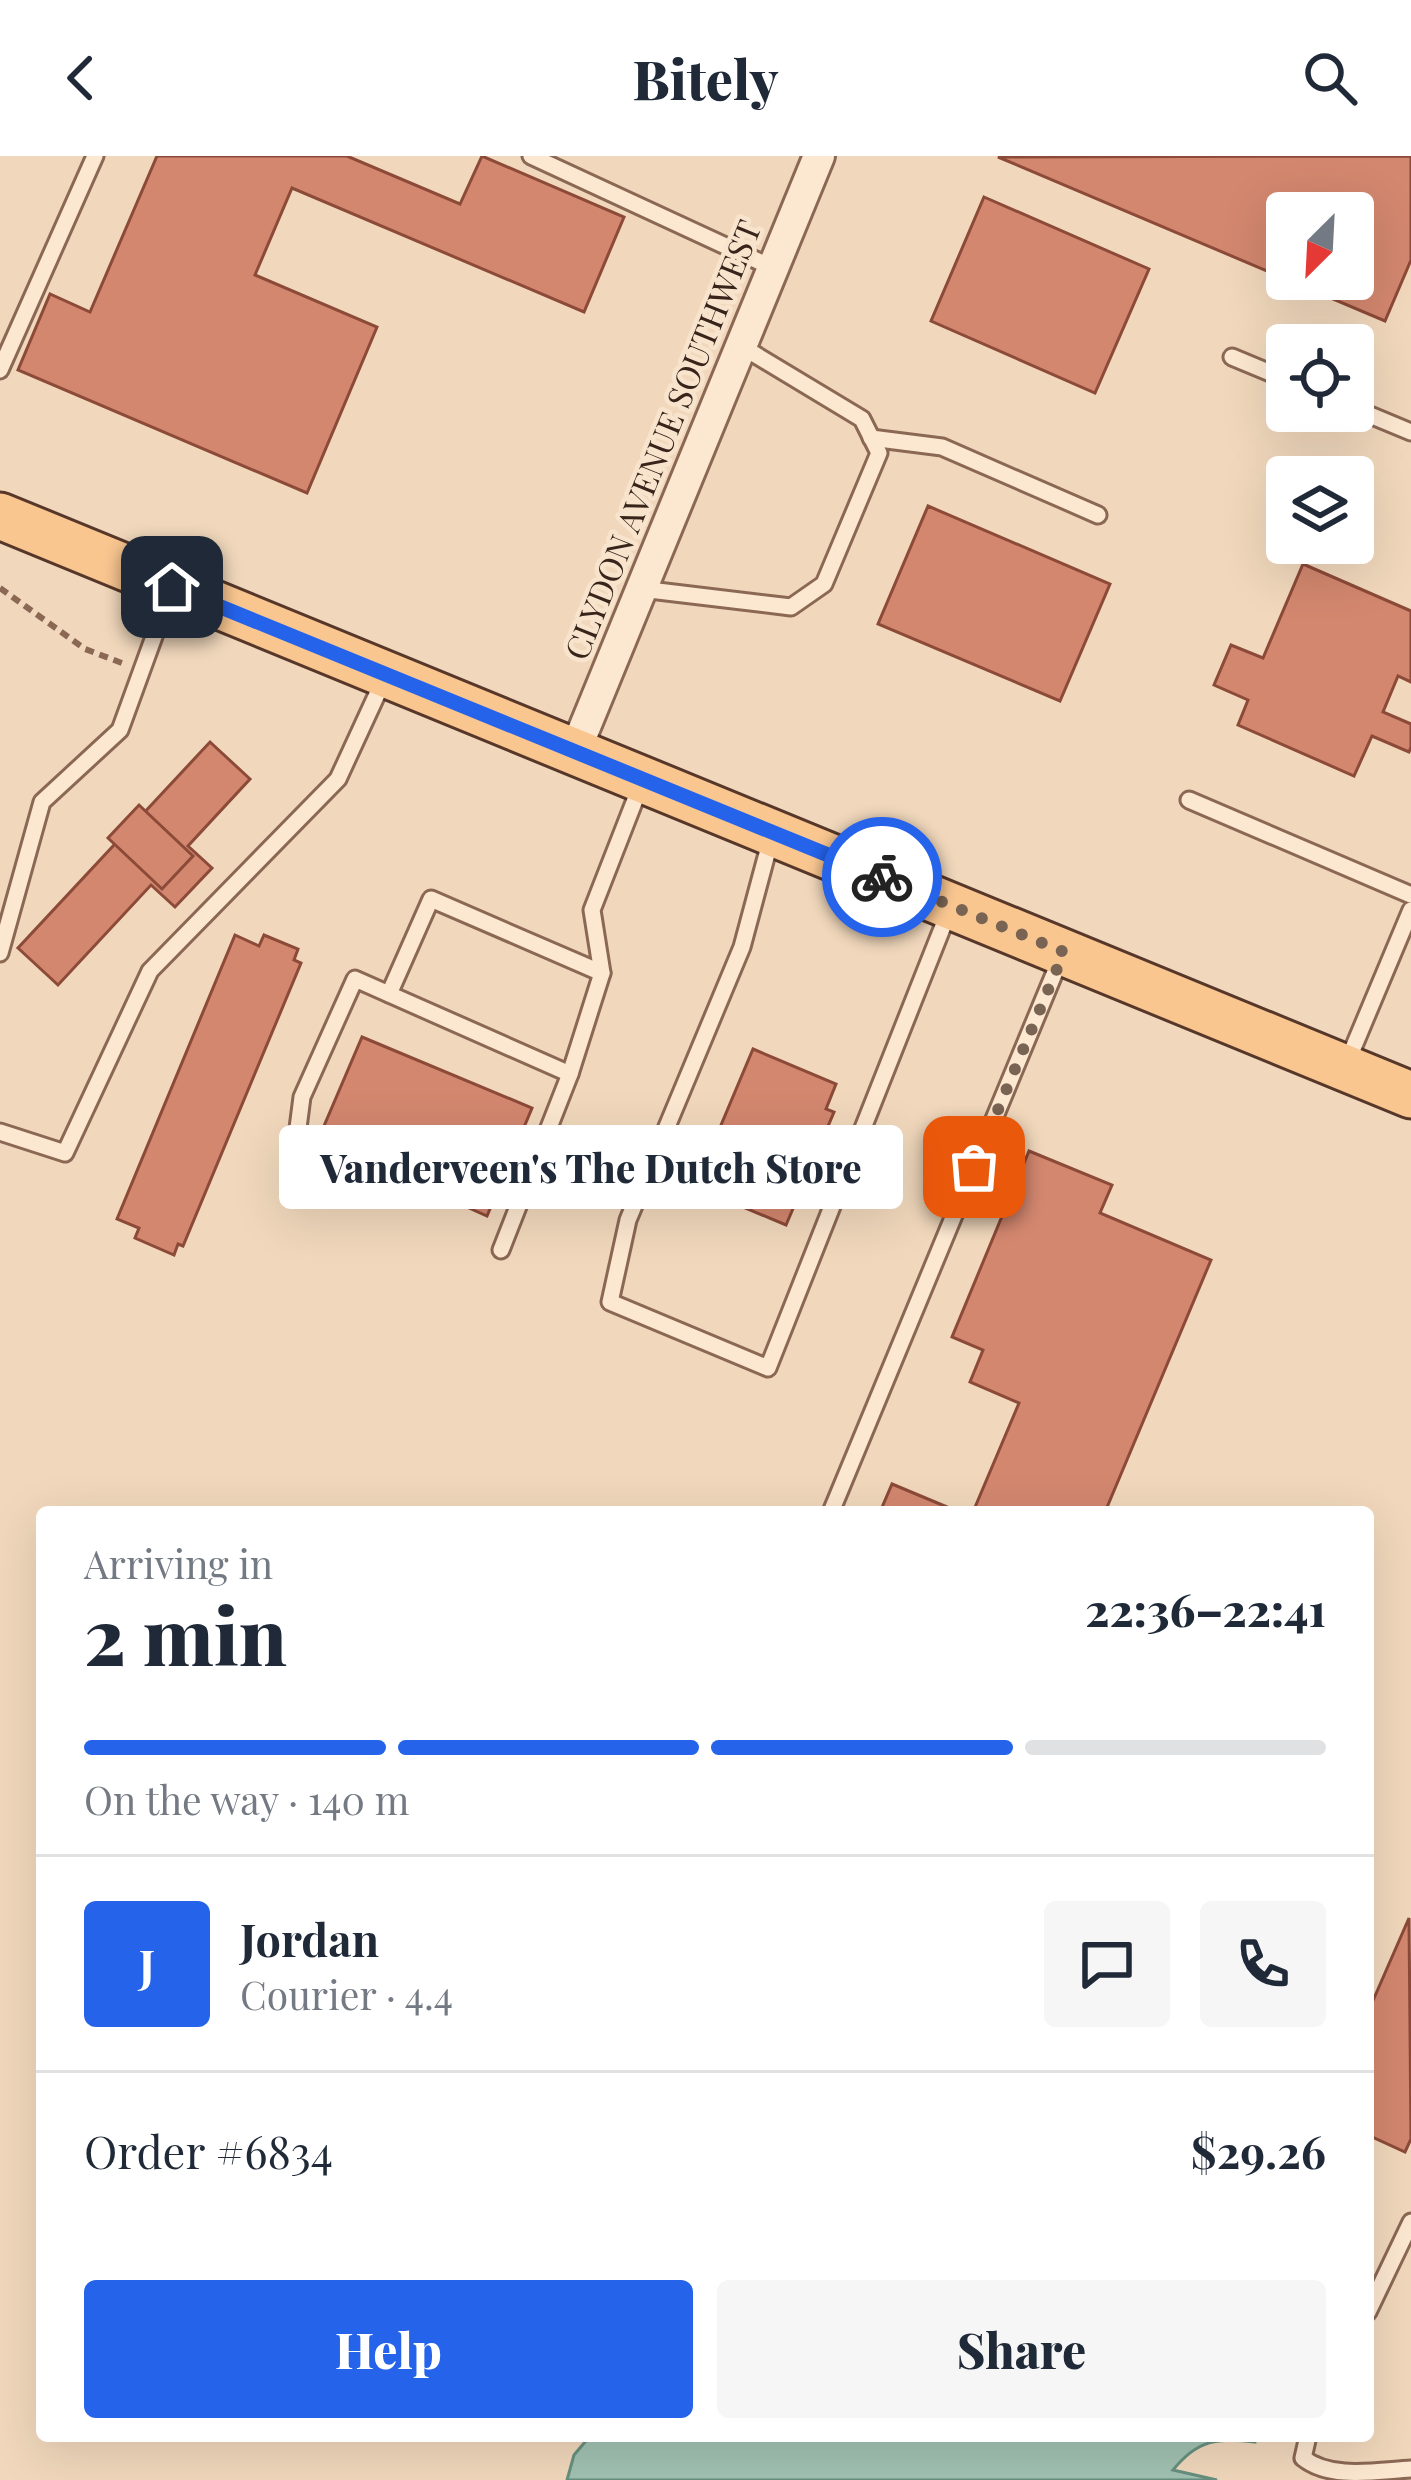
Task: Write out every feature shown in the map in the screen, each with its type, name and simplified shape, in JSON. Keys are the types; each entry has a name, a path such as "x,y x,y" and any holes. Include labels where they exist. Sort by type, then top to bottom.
{"main road":[{"path":"0,516 1411,1095"}],"street":[{"name":"CLYDON AVENUE SOUTHWEST","path":"575,752 819,156"}],"lane":[{"path":"0,370 95,156"},
{"path":"531,156 773,268"},
{"path":"641,589 791,607 824,584 879,453 862,419 741,346"},
{"path":"1232,357 1266,371"},
{"path":"1374,416 1411,432"},
{"path":"871,438 942,447 1098,515"},
{"path":"0,953 42,802 120,730 172,587"},
{"path":"0,1132 65,1153 150,971 338,779 387,674"},
{"path":"501,1250 570,1074 602,973 592,910 643,779"},
{"path":"1189,800 1411,895"},
{"path":"772,832 742,947 628,1220 610,1302 768,1368 951,906"},
{"path":"389,994 431,899 602,973"},
{"path":"1345,1068 1411,910"},
{"path":"833,1506 1064,952"},
{"path":"294,1159 302,1097 355,980 570,1074"},
{"path":"1374,2299 1411,2222"},
{"path":"1307,2442 1303,2458 1315,2469 1331,2473 1411,2469"}],"path":[{"path":"0,588 86,649 107,660 143,667"}],"shaded area":[{"path":"585,2442 1216,2442 1200,2447 1173,2470 1217,2480 567,2480 574,2455"}],"building":[{"path":"157,156 347,156 460,204 482,156 624,217 584,312 292,188 255,275 377,327 307,493 18,370 50,294 90,312"},
{"path":"1411,156 1411,260 1385,321 1335,300 1374,300 1374,192 1266,192 1266,271 998,157"},
{"path":"984,197 1149,269 1095,393 931,321"},
{"path":"928,506 1110,584 1060,701 878,624"},
{"path":"1303,564 1411,611 1411,682 1398,676 1383,712 1411,724 1409,752 1372,736 1354,776 1238,725 1248,700 1214,685 1231,645 1263,658"},
{"path":"210,742 250,779 188,846 212,868 175,907 151,885 58,985 18,948"},
{"path":"139,805 193,856 162,889 108,838"},
{"path":"235,935 259,946 264,935 298,949 294,960 301,963 183,1246 178,1244 174,1255 135,1238 139,1228 117,1219"},
{"path":"362,1037 532,1108 487,1216 318,1140"},
{"path":"753,1049 836,1084 826,1109 834,1112 786,1225 695,1187"},
{"path":"1029,1151 1112,1185 1100,1213 1211,1260 1108,1506 976,1506 1019,1403 970,1382 983,1350 952,1337"},
{"path":"892,1484 945,1506 883,1506"},
{"path":"1409,1918 1411,2139 1405,2152 1374,2138 1374,1998"}],"way so far":[{"path":"882,877 1064,952 974,1167"}],"place":[{"name":"Vanderveen's The Dutch Store","path":"974,1167"}],"route":[{"path":"172,587 882,877"}]}
